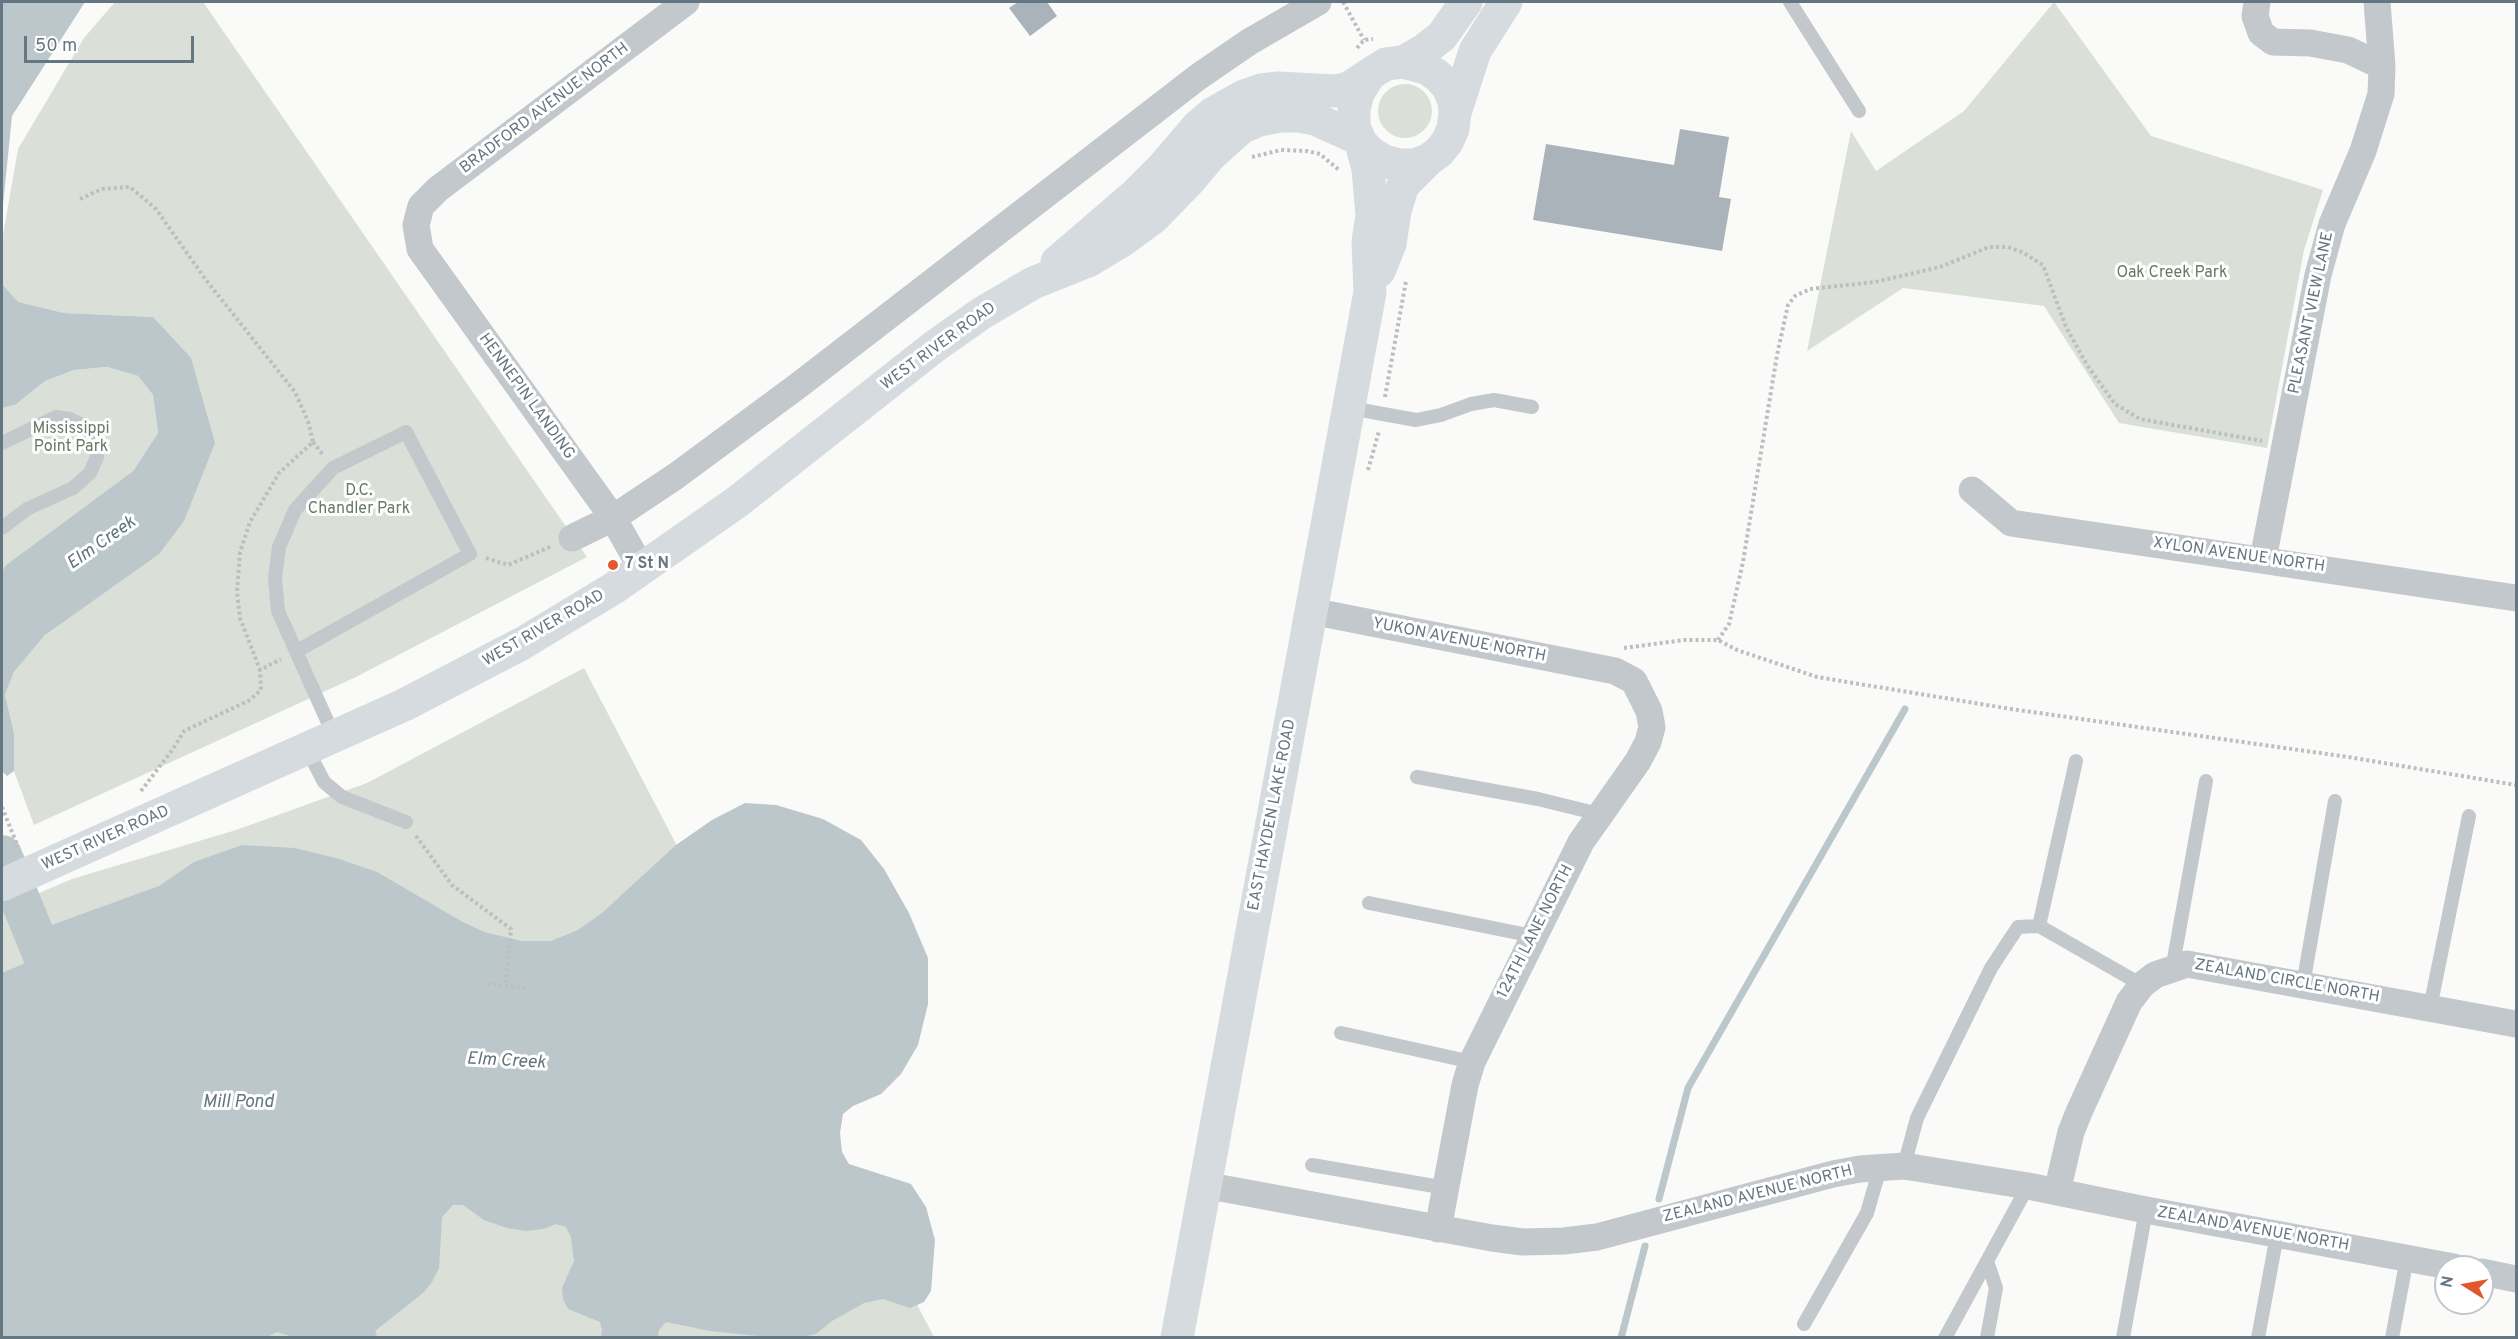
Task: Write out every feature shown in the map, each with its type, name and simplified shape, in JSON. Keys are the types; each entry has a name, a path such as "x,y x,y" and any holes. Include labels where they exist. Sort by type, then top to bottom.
{"street":[{"name":"BRADFORD AVENUE NORTH","path":"416,225 421,206 438,189 686,2"},
{"path":"572,538 613,518 676,476 799,385 1198,76 1249,42 1318,2"},
{"path":"1402,62 1424,50 1442,36 1466,2"},
{"path":"1455,112 1454,101 1448,87 1438,76 1426,68 1402,62 1386,64 1370,74 1358,93 1354,109 1354,126 1360,141 1371,153 1384,161 1398,165 1414,165 1428,160 1439,152 1448,142 1453,129 1455,112 1475,51 1506,2"},
{"path":"2257,2 2255,15 2261,33 2273,42 2310,44 2348,50 2382,66"},
{"name":"PLEASANT VIEW LANE","path":"2263,559 2318,275 2332,224 2373,123 2381,93 2382,66 2377,2"},
{"name":"WEST RIVER ROAD","path":"1033,283 1136,194 1198,126 1212,114 1244,96 1261,90 1278,88 1336,91 1349,88 1370,74"},
{"name":"WEST RIVER ROAD","path":"2,885 26,859 321,743 404,705 523,643 614,588 737,502 935,346 982,312 1033,283 1088,261 1153,218 1190,180 1210,155 1241,128 1259,120 1280,116 1298,116 1315,119 1360,141"},
{"name":"EAST HAYDEN LAKE ROAD","path":"1177,1338 1370,292 1368,242 1372,215 1368,169 1360,141"},
{"name":"EAST HAYDEN LAKE ROAD","path":"1370,292 1390,244 1395,211 1403,185 1428,160"},
{"name":"HENNEPIN LANDING","path":"416,225 420,249 613,518 642,568"},
{"name":"XYLON AVENUE NORTH","path":"1972,490 2011,523 2517,598"},
{"name":"YUKON AVENUE NORTH","path":"1311,611 1607,670"},
{"name":"124TH LANE NORTH","path":"1438,1229 1465,1085 1472,1062 1581,842 1638,761 1648,742 1652,727 1644,698 1634,681 1624,674 1607,670"},
{"name":"ZEALAND CIRCLE NORTH","path":"2057,1192 2071,1132 2079,1112 2129,1002 2142,985 2155,975 2187,964 2517,1024"},
{"name":"ZEALAND AVENUE NORTH","path":"1204,1185 1438,1229 1523,1242 1564,1241 1597,1238 1833,1174 1892,1167 2028,1186 2434,1263"},
{"path":"2494,1274 2517,1279"}],"lane":[{"path":"1790,2 1859,111"},
{"path":"1350,408 1416,420 1494,400 1532,406"},
{"path":"2,443 56,417 70,419 84,426 95,441 97,457 90,473 73,488 27,509 2,528"},
{"path":"297,651 470,554 406,432 333,468 295,510 279,547 275,578 278,611 297,651 321,743 324,782 342,798 406,822"},
{"path":"2039,926 2076,761"},
{"path":"1417,777 1538,799 1599,814"},
{"path":"2172,970 2206,781"},
{"path":"2303,985 2335,801"},
{"path":"2430,1008 2469,816"},
{"path":"1369,903 1533,936"},
{"path":"1804,1324 1892,1167 1991,968 2018,927 2039,926 2142,985"},
{"path":"1341,1034 1472,1062"},
{"path":"1312,1165 1446,1188"},
{"path":"1945,1338 2028,1186"},
{"path":"2122,1338 2146,1210"},
{"path":"2258,1338 2277,1235"},
{"path":"2392,1338 2407,1258"},
{"path":"1987,1261 1996,1288 1987,1338"}],"path":[{"path":"1343,2 1364,40"},
{"path":"1307,151 1320,154 1329,160 1344,176"},
{"path":"80,199 102,189 130,187 156,209 206,280 295,392 308,420 313,441 279,473 250,522 240,552 237,592 240,618 260,670 261,690 250,700 184,730 154,776 142,790 133,795"},
{"path":"1718,640 1729,624 1743,562 1786,311 1795,296 1810,289 1875,282 1940,267 1989,247 2008,247 2022,252 2043,265 2066,327 2077,347 2115,404 2127,413 2140,419 2178,427 2285,444"},
{"path":"1386,394 1407,274"},
{"path":"470,554 508,565 572,538"},
{"path":"1607,670 1617,649 1684,640 1718,640 1737,650 1817,677 2011,709 2348,757 2517,785"},
{"path":"260,670 297,651"},
{"path":"2,807 26,859"},
{"path":"406,822 452,885 511,929 505,986"},
{"path":"487,984 525,988"}],"green space":[{"name":"D.C. Chandler Park","path":"115,2 203,2 587,557 356,677 34,825 14,771 14,733 5,695 14,672 45,635 184,521 153,317 64,313 17,302 2,284 2,241 18,149 84,38"},
{"name":"Oak Creek Park","path":"2054,2 2151,136 2323,190 2304,250 2267,448 2119,423 2044,306 1903,288 1807,351 1851,131 1876,171 1964,111"},
{"path":"1405,84 1415,86 1424,92 1430,101 1432,111 1430,121 1424,130 1415,136 1405,138 1395,136 1386,130 1380,121 1378,111 1380,101 1386,92 1395,86"},
{"name":"Mississippi Point Park","path":"107,367 138,376 153,395 158,433 133,471 6,565 2,571 2,408 15,405 45,381 74,370"},
{"name":"Mill Pond","path":"584,668 934,1337 2,1338 2,909 72,879 236,830 367,783"}],"water":[{"path":"2,2 85,2 12,116 2,215"},
{"path":"2,284 18,302 64,313 153,317 191,358 215,443 184,521 159,554 45,635 14,672 5,695 14,733 14,771 7,776 2,771 2,571 6,565 133,471 158,433 153,395 138,376 107,367 74,370 45,381 15,405 2,408"},
{"name":"Mill Pond","path":"745,803 776,805 823,819 861,840 884,869 909,913 928,958 928,1004 918,1045 901,1074 881,1094 853,1106 843,1114 840,1133 842,1152 849,1164 911,1184 926,1207 935,1240 931,1291 924,1302 910,1308 883,1299 864,1303 832,1321 816,1334 802,1337 768,1337 710,1331 666,1322 659,1330 658,1337 601,1337 600,1322 568,1309 563,1299 562,1288 574,1261 571,1237 566,1227 556,1224 543,1229 526,1231 507,1228 484,1220 463,1205 453,1205 442,1217 439,1268 432,1282 423,1293 375,1331 377,1335 373,1337 293,1337 277,1332 266,1338 2,1337 2,973 58,949 49,926 159,886 194,862 242,845 294,848 336,858 377,872 484,932 522,941 551,941 578,930 602,913 676,845 712,820"}],"building":[{"path":"1018,2 1047,2 1057,16 1030,36 1009,8"},
{"path":"1680,129 1729,137 1719,197 1731,199 1722,251 1533,220 1546,144 1674,165"}],"waterway":[{"path":"1659,1199 1688,1088 1905,709"},
{"name":"Elm Creek","path":"2,855 54,983 72,1000"},
{"path":"1621,1338 1645,1246"}],"place":[{"name":"7 St N","path":"613,565"}]}
